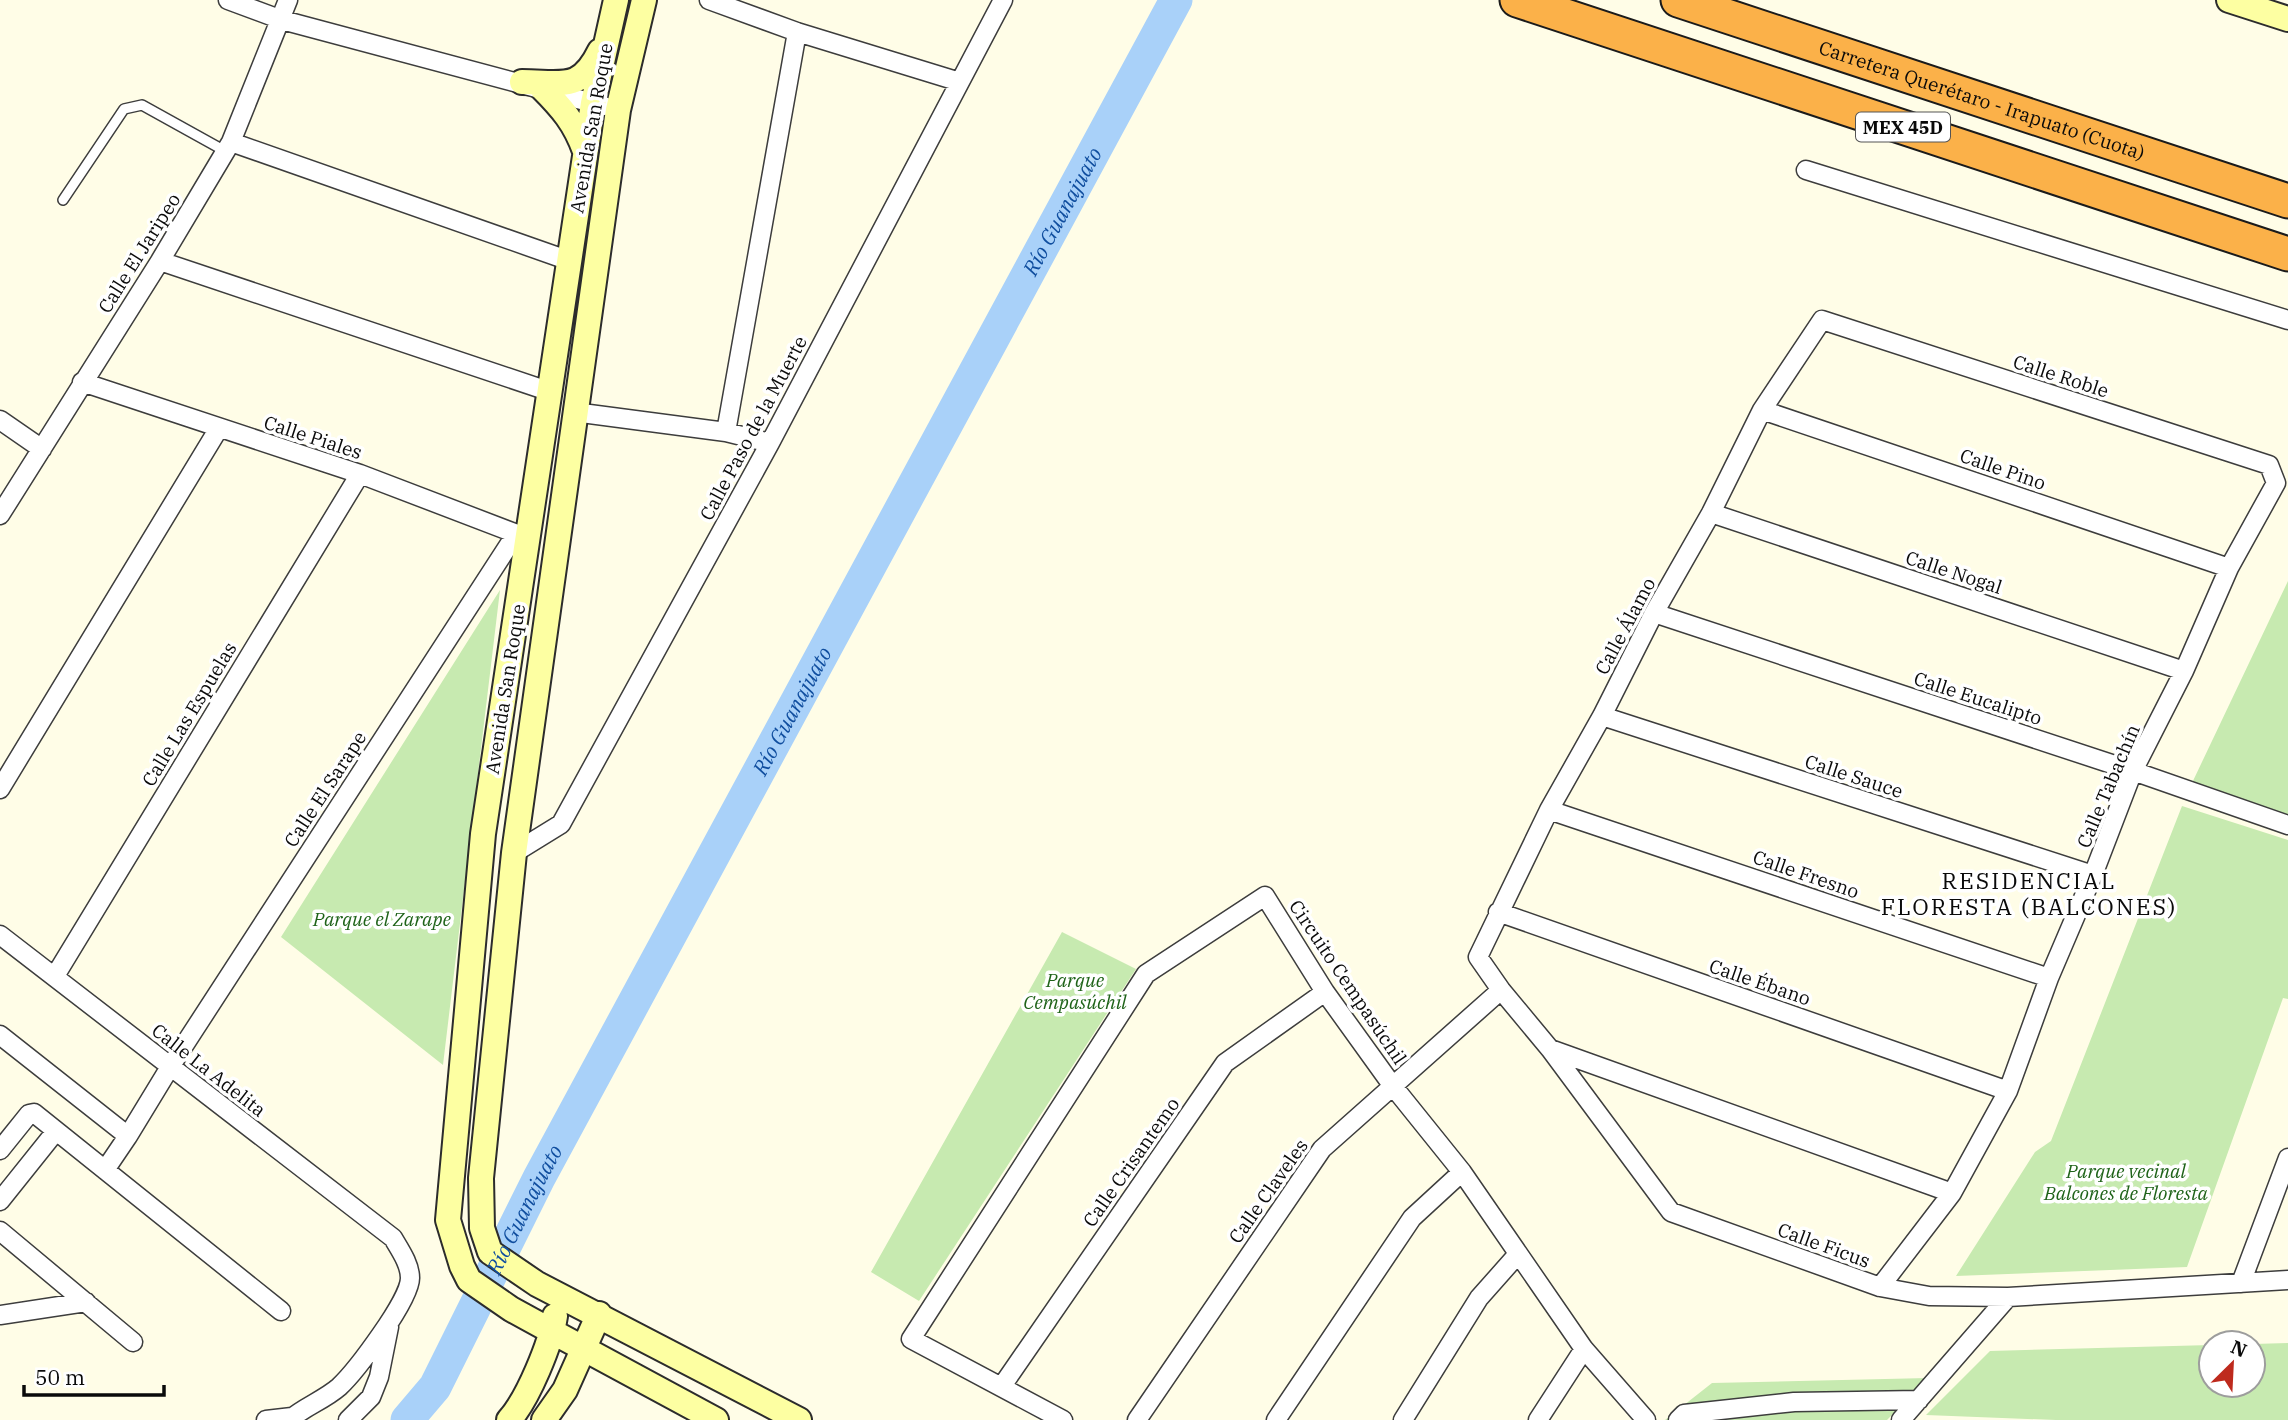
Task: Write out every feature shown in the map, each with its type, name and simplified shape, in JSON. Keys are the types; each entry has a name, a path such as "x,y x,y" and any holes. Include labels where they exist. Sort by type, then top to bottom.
{"highway":[{"name":"MEX 45D","path":"1517,0 2288,254"},
{"name":"Carretera Querétaro - Irapuato (Cuota)","path":"1678,0 2288,201"}],"street":[{"path":"228,0 282,20 618,110"},
{"name":"Calle El Jaripeo","path":"0,515 160,261 228,147 288,0"},
{"name":"Avenida San Roque","path":"616,0 593,103 551,392 522,536 483,834 448,1220 469,1280 553,1332 716,1420"},
{"name":"Avenida San Roque","path":"644,0 618,110 514,853 481,1178 482,1228 490,1252 548,1289 799,1420"},
{"name":"Calle Paso de la Muerte","path":"514,853 561,824 770,443 1003,0"},
{"path":"2229,0 2288,19"},
{"path":"719,1 797,32 960,82"},
{"path":"726,432 797,32"},
{"path":"532,85 574,82 592,68 607,37"},
{"path":"532,85 564,110 577,129 585,151"},
{"path":"228,147 570,261"},
{"path":"1806,170 2288,320"},
{"path":"160,261 551,392"},
{"name":"Calle Álamo","path":"1478,957 1549,810 1602,716 1654,613 1711,513 1762,410 1822,320"},
{"name":"Calle Roble","path":"1822,320 2269,465 2276,483"},
{"name":"Calle Piales","path":"82,382 360,474 522,536"},
{"name":"Calle Pino","path":"1762,410 2229,568"},
{"path":"574,412 726,432 770,443"},
{"path":"0,420 42,449"},
{"path":"0,789 219,428"},
{"name":"Calle Las Espuelas","path":"55,976 360,474"},
{"name":"Calle Tabachín","path":"1880,1287 1952,1193 2008,1091 2049,978 2093,876 2133,771 2184,671 2229,568 2276,483"},
{"name":"Calle Nogal","path":"1711,513 2184,671"},
{"name":"Calle El Sarape","path":"105,1170 170,1067 522,536"},
{"name":"Calle Eucalipto","path":"1654,613 2288,825"},
{"name":"Calle Sauce","path":"1602,716 2093,876"},
{"name":"Calle Fresno","path":"1549,810 2049,978"},
{"name":"Circuito Cempasúchil","path":"1063,1420 911,1339 1146,974 1265,896 1325,992 1392,1085 1462,1172 1584,1349 1646,1420"},
{"name":"Calle Ébano","path":"1498,912 2008,1091"},
{"name":"Calle La Adelita","path":"0,935 393,1238 407,1264 410,1278 407,1296 390,1323"},
{"name":"Calle Ficus","path":"1478,957 1671,1212 1880,1287 1929,1296 2008,1297 2288,1280"},
{"name":"Calle Claveles","path":"1137,1420 1322,1149 1501,990"},
{"name":"Calle Crisantemo","path":"1002,1386 1226,1063 1325,992"},
{"path":"0,1035 128,1136"},
{"path":"1550,1049 1952,1193"},
{"path":"0,1150 29,1114 34,1113 281,1311"},
{"path":"0,1201 56,1131"},
{"path":"2241,1283 2288,1158"},
{"path":"1276,1420 1412,1218 1462,1172"},
{"path":"0,1231 133,1342"},
{"path":"1403,1420 1479,1298 1518,1254"},
{"path":"509,1420 533,1379 553,1332 548,1289"},
{"path":"1901,1420 2008,1297"},
{"path":"0,1315 86,1302"},
{"path":"516,1311 530,1345 533,1379"},
{"path":"544,1420 565,1390 599,1314"},
{"path":"266,1420 290,1418 339,1387 390,1323"},
{"path":"348,1420 371,1397 379,1377 390,1323"},
{"path":"1538,1420 1584,1349"},
{"path":"1678,1420 1684,1414 1794,1402 1919,1400"}],"lane":[{"path":"63,200 124,109 142,105 228,147"}],"green space":[{"path":"2288,581 2288,815 2192,783"},
{"name":"Parque el Zarape","path":"500,590 443,1065 281,937"},
{"name":"Parque vecinal Balcones de Floresta","path":"2182,806 2288,840 2288,999 2283,998 2187,1267 1956,1276 2035,1152 2051,1141"},
{"name":"Parque Cempasúchil","path":"1062,932 1136,969 919,1301 871,1272"},
{"path":"2288,1343 2288,1420 2056,1420 1926,1415 1990,1351 2197,1345 2197,1399 2267,1399 2267,1344"},
{"path":"1928,1378 1887,1420 1665,1420 1712,1383"}],"waterway":[{"name":"Río Guanajuato","path":"407,1420 435,1387 539,1178 1176,0"}],"district":[{"name":"RESIDENCIAL FLORESTA (BALCONES)","path":"2029,893"}]}
